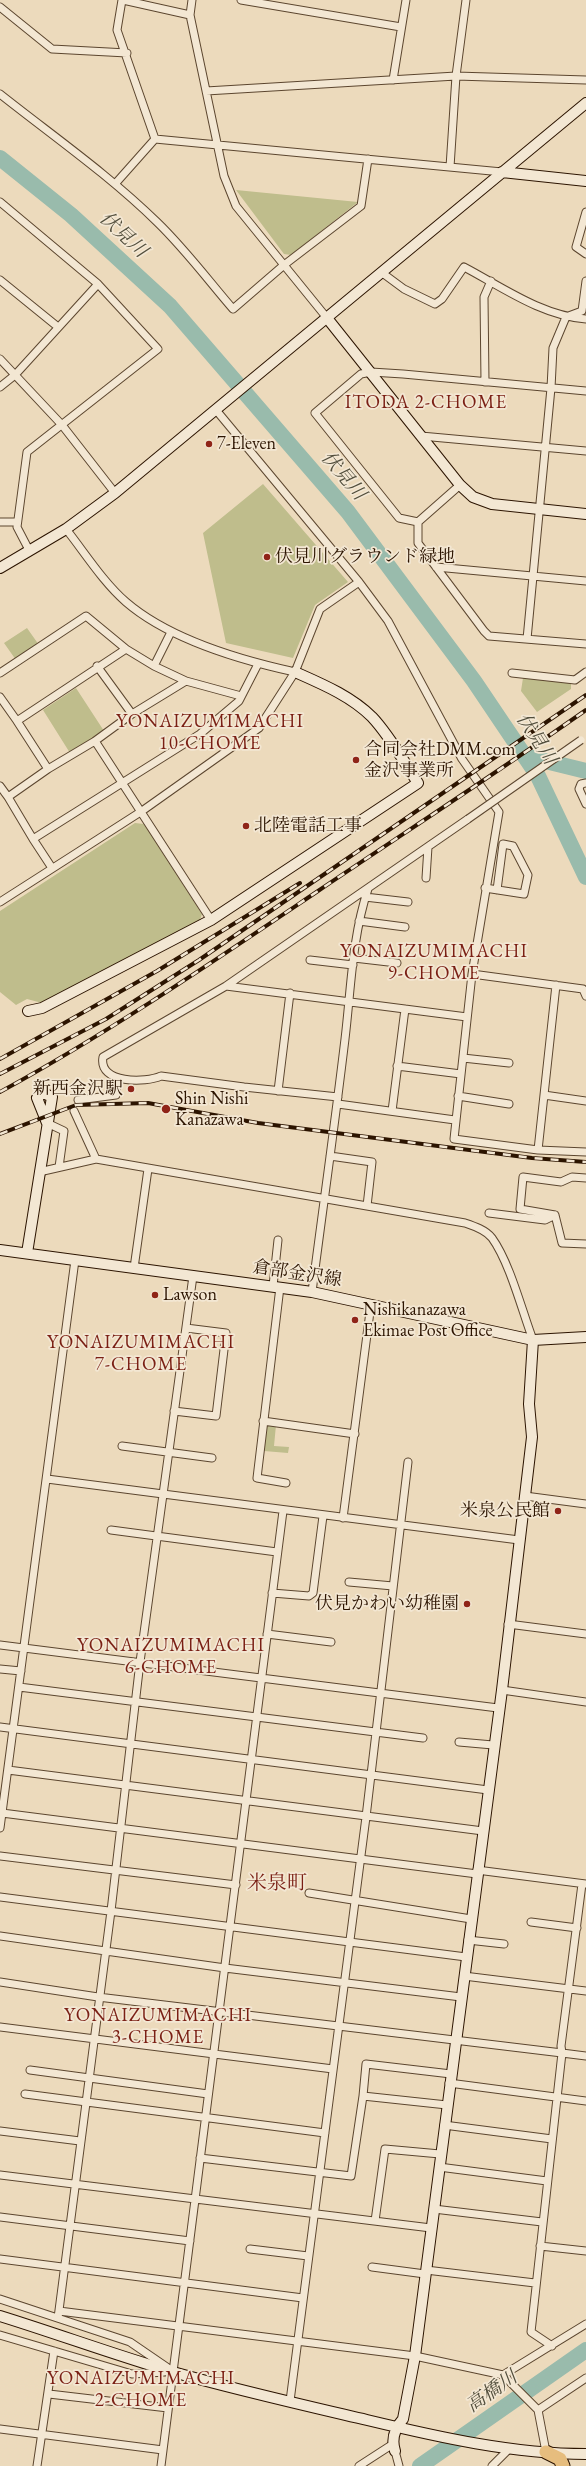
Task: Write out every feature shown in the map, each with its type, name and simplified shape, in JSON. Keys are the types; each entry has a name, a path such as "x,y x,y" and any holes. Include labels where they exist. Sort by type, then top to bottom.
{"highway":[{"path":"546,2452 560,2459 563,2466"}],"street":[{"path":"155,139 127,53 117,30 122,0 190,15"},
{"path":"192,0 190,15 224,176 236,206 371,372 460,485 473,497 492,504 586,514"},
{"path":"241,0 401,27"},
{"path":"393,80 406,0"},
{"path":"450,167 456,76 466,0"},
{"path":"0,7 52,49 127,53"},
{"path":"206,91 456,76 586,80"},
{"path":"0,94 115,184 178,244 233,309 284,265 361,206 368,159"},
{"path":"0,568 66,529 115,493 586,103"},
{"path":"155,139 586,181"},
{"path":"115,184 155,139"},
{"path":"0,202 98,284 158,349 27,452 16,527 29,550"},
{"path":"586,212 576,247 586,254"},
{"path":"381,272 429,303 435,304 442,299 464,267 541,307 566,317 586,319"},
{"path":"0,280 58,327"},
{"path":"485,382 484,297 491,281"},
{"path":"527,639 538,510 552,388 553,348 566,317 582,311 586,281"},
{"path":"0,387 15,375 98,284"},
{"path":"0,359 62,425 115,493"},
{"path":"418,522 399,518 315,413 361,374 371,372 586,391"},
{"path":"218,408 359,582 388,621 462,759 499,812 485,888 472,974 454,1139 538,1150 586,1152"},
{"path":"421,436 586,451"},
{"path":"460,485 418,522 418,543 489,636 586,644"},
{"path":"0,522 17,522"},
{"path":"28,1011 42,1008 211,920 418,783 373,718 363,709 329,687 295,672 258,664 171,632 125,602 66,529"},
{"path":"436,567 586,581"},
{"path":"0,902 142,811 259,728 295,672 320,609 359,582"},
{"path":"0,673 86,616 126,649 154,666 186,681 241,696"},
{"path":"154,666 171,632"},
{"path":"17,721 97,666 126,649"},
{"path":"33,839 200,734 239,701 258,664"},
{"path":"97,666 132,714"},
{"path":"512,673 575,680 586,672"},
{"path":"8,797 48,769 95,741 132,714 186,681"},
{"path":"0,696 48,769"},
{"path":"455,1120 392,1111 338,1100 278,1091 161,1076 154,1079 117,1079 105,1070 102,1063 103,1057 226,986 584,739"},
{"path":"95,741 142,811 211,920"},
{"path":"586,783 581,784 579,789 586,804"},
{"path":"0,786 52,868"},
{"path":"485,888 497,890 524,894 528,876 514,846 503,844 497,890"},
{"path":"426,878 428,847"},
{"path":"312,1292 338,1100 354,961 360,921 368,889"},
{"path":"365,897 408,902"},
{"path":"360,921 405,927"},
{"path":"310,960 397,963"},
{"path":"472,974 583,989 586,996"},
{"path":"538,1150 556,985"},
{"path":"226,986 468,1017"},
{"path":"278,1091 290,993"},
{"path":"392,1111 405,1009"},
{"path":"463,1058 509,1063"},
{"path":"397,1066 461,1074"},
{"path":"78,1100 116,1095 117,1079"},
{"path":"544,1095 586,1100"},
{"path":"458,1096 509,1104"},
{"path":"74,1111 96,1159"},
{"path":"26,1253 47,1122 64,1131 59,1167"},
{"path":"330,1156 372,1162 367,1206"},
{"path":"39,1172 96,1159 324,1199 450,1219 486,1233 491,1237 506,1267 533,1340 530,1404 532,1437 508,1624 502,1690 498,1708 470,1919 415,2356 403,2419 396,2427 394,2447 399,2466"},
{"path":"134,1268 148,1169"},
{"path":"555,1215 520,1209 523,1177 561,1182 572,1177 586,1178"},
{"path":"489,1213 545,1220 555,1215"},
{"path":"555,1215 562,1243 586,1244"},
{"path":"278,1240 277,1287 257,1478 286,1483"},
{"name":"倉部金沢線","path":"0,1250 312,1292 533,1340 586,1337"},
{"path":"0,1828 3,1782 8,1770 75,1260"},
{"path":"58,2318 98,1996 111,1911 140,1662 193,1276"},
{"path":"343,1518 371,1304"},
{"path":"174,1411 216,1416 226,1333 186,1328"},
{"path":"263,1421 355,1434"},
{"path":"122,1446 212,1458"},
{"path":"290,2401 339,2026 343,1982 366,1817 408,1462"},
{"path":"46,1479 283,1511 519,1540"},
{"path":"524,1496 586,1504"},
{"path":"161,2466 283,1511"},
{"path":"272,1592 309,1596 313,1593 323,1516"},
{"path":"111,1530 277,1552"},
{"path":"349,1582 393,1586"},
{"path":"508,1624 586,1634"},
{"path":"267,1634 331,1642"},
{"path":"0,1645 498,1708"},
{"path":"0,1669 21,1671"},
{"path":"19,1687 135,1703 423,1738"},
{"path":"502,1690 586,1702"},
{"path":"0,1727 488,1790"},
{"path":"459,1742 494,1745"},
{"path":"8,1770 246,1802 482,1831"},
{"path":"2,1813 121,1830 584,1884 569,1990 535,2284 531,2332 552,2346"},
{"path":"0,1856 236,1885"},
{"path":"309,1893 470,1919"},
{"path":"0,1897 466,1957"},
{"path":"531,1922 577,1928"},
{"path":"0,1936 225,1968 461,1997"},
{"path":"468,1940 504,1944"},
{"path":"464,1976 586,1991"},
{"path":"0,1982 219,2012 586,2056"},
{"path":"0,2027 333,2069"},
{"path":"200,2158 351,2176 363,2096 366,2064 586,2102"},
{"path":"30,2070 208,2094"},
{"path":"25,2094 325,2133"},
{"path":"363,2096 447,2105"},
{"path":"444,2125 552,2139"},
{"path":"0,2131 80,2141"},
{"path":"375,2221 385,2149 440,2154"},
{"path":"439,2167 547,2181"},
{"path":"0,2175 431,2228"},
{"path":"434,2209 542,2222"},
{"path":"0,2217 190,2241"},
{"path":"540,2246 586,2251"},
{"path":"250,2249 308,2256"},
{"path":"0,2259 303,2298"},
{"path":"372,2268 426,2272 535,2284"},
{"path":"0,2299 130,2342 173,2371"},
{"path":"59,2310 415,2356 503,2376 536,2409 546,2452"},
{"path":"0,2316 173,2371 396,2427 510,2448 586,2454"},
{"path":"503,2376 586,2324"},
{"path":"0,2335 132,2374 173,2371"},
{"path":"37,2466 49,2394 54,2351"},
{"path":"536,2409 585,2380"},
{"path":"49,2394 168,2408"},
{"path":"0,2429 163,2450"},
{"path":"359,2466 394,2447"},
{"path":"492,2466 510,2448"}],"shaded area":[{"path":"236,190 358,202 291,255 284,254"},
{"name":"伏見川グラウンド緑地","path":"263,484 348,582 315,605 293,658 226,643 203,533"},
{"path":"27,628 39,645 16,660 4,643"},
{"path":"523,678 571,683 571,689 537,712 521,691"},
{"path":"76,688 104,731 70,753 43,710"},
{"path":"135,823 144,824 202,914 200,920 42,1003 27,999 16,1005 0,992 0,911"},
{"path":"270,1424 276,1425 274,1446 289,1447 288,1453 264,1451 266,1427"}],"waterway":[{"name":"伏見川","path":"0,158 71,215 170,306 348,512 474,681 538,776 586,877"},
{"path":"525,756 586,771"},
{"name":"高橋川","path":"420,2466 586,2350"}],"railway":[{"path":"0,1074 106,1019 199,960 586,695"},
{"path":"0,1092 122,1020 240,944 586,710"},
{"path":"0,1059 157,971 300,883"},
{"path":"0,1134 76,1105 148,1103 258,1123 532,1158 586,1162"}],"place":[{"name":"7-Eleven","path":"209,444"},
{"name":"伏見川グラウンド緑地","path":"267,557"},
{"name":"合同会社DMM.com 金沢事業所","path":"356,760"},
{"name":"北陸電話工事","path":"246,826"},
{"name":"新西金沢駅","path":"131,1089"},
{"name":"Shin Nishi Kanazawa","path":"166,1109"},
{"name":"Lawson","path":"155,1295"},
{"name":"Nishikanazawa Ekimae Post Office","path":"355,1320"},
{"name":"米泉公民館","path":"558,1511"},
{"name":"伏見かわい幼稚園","path":"467,1604"}],"district":[{"name":"ITODA 2-CHOME","path":"426,403"},
{"name":"YONAIZUMIMACHI 10-CHOME","path":"210,733"},
{"name":"YONAIZUMIMACHI 9-CHOME","path":"434,963"},
{"name":"YONAIZUMIMACHI 7-CHOME","path":"141,1354"},
{"name":"YONAIZUMIMACHI 6-CHOME","path":"171,1657"},
{"name":"米泉町","path":"277,1884"},
{"name":"YONAIZUMIMACHI 3-CHOME","path":"158,2027"},
{"name":"YONAIZUMIMACHI 2-CHOME","path":"141,2390"}]}
